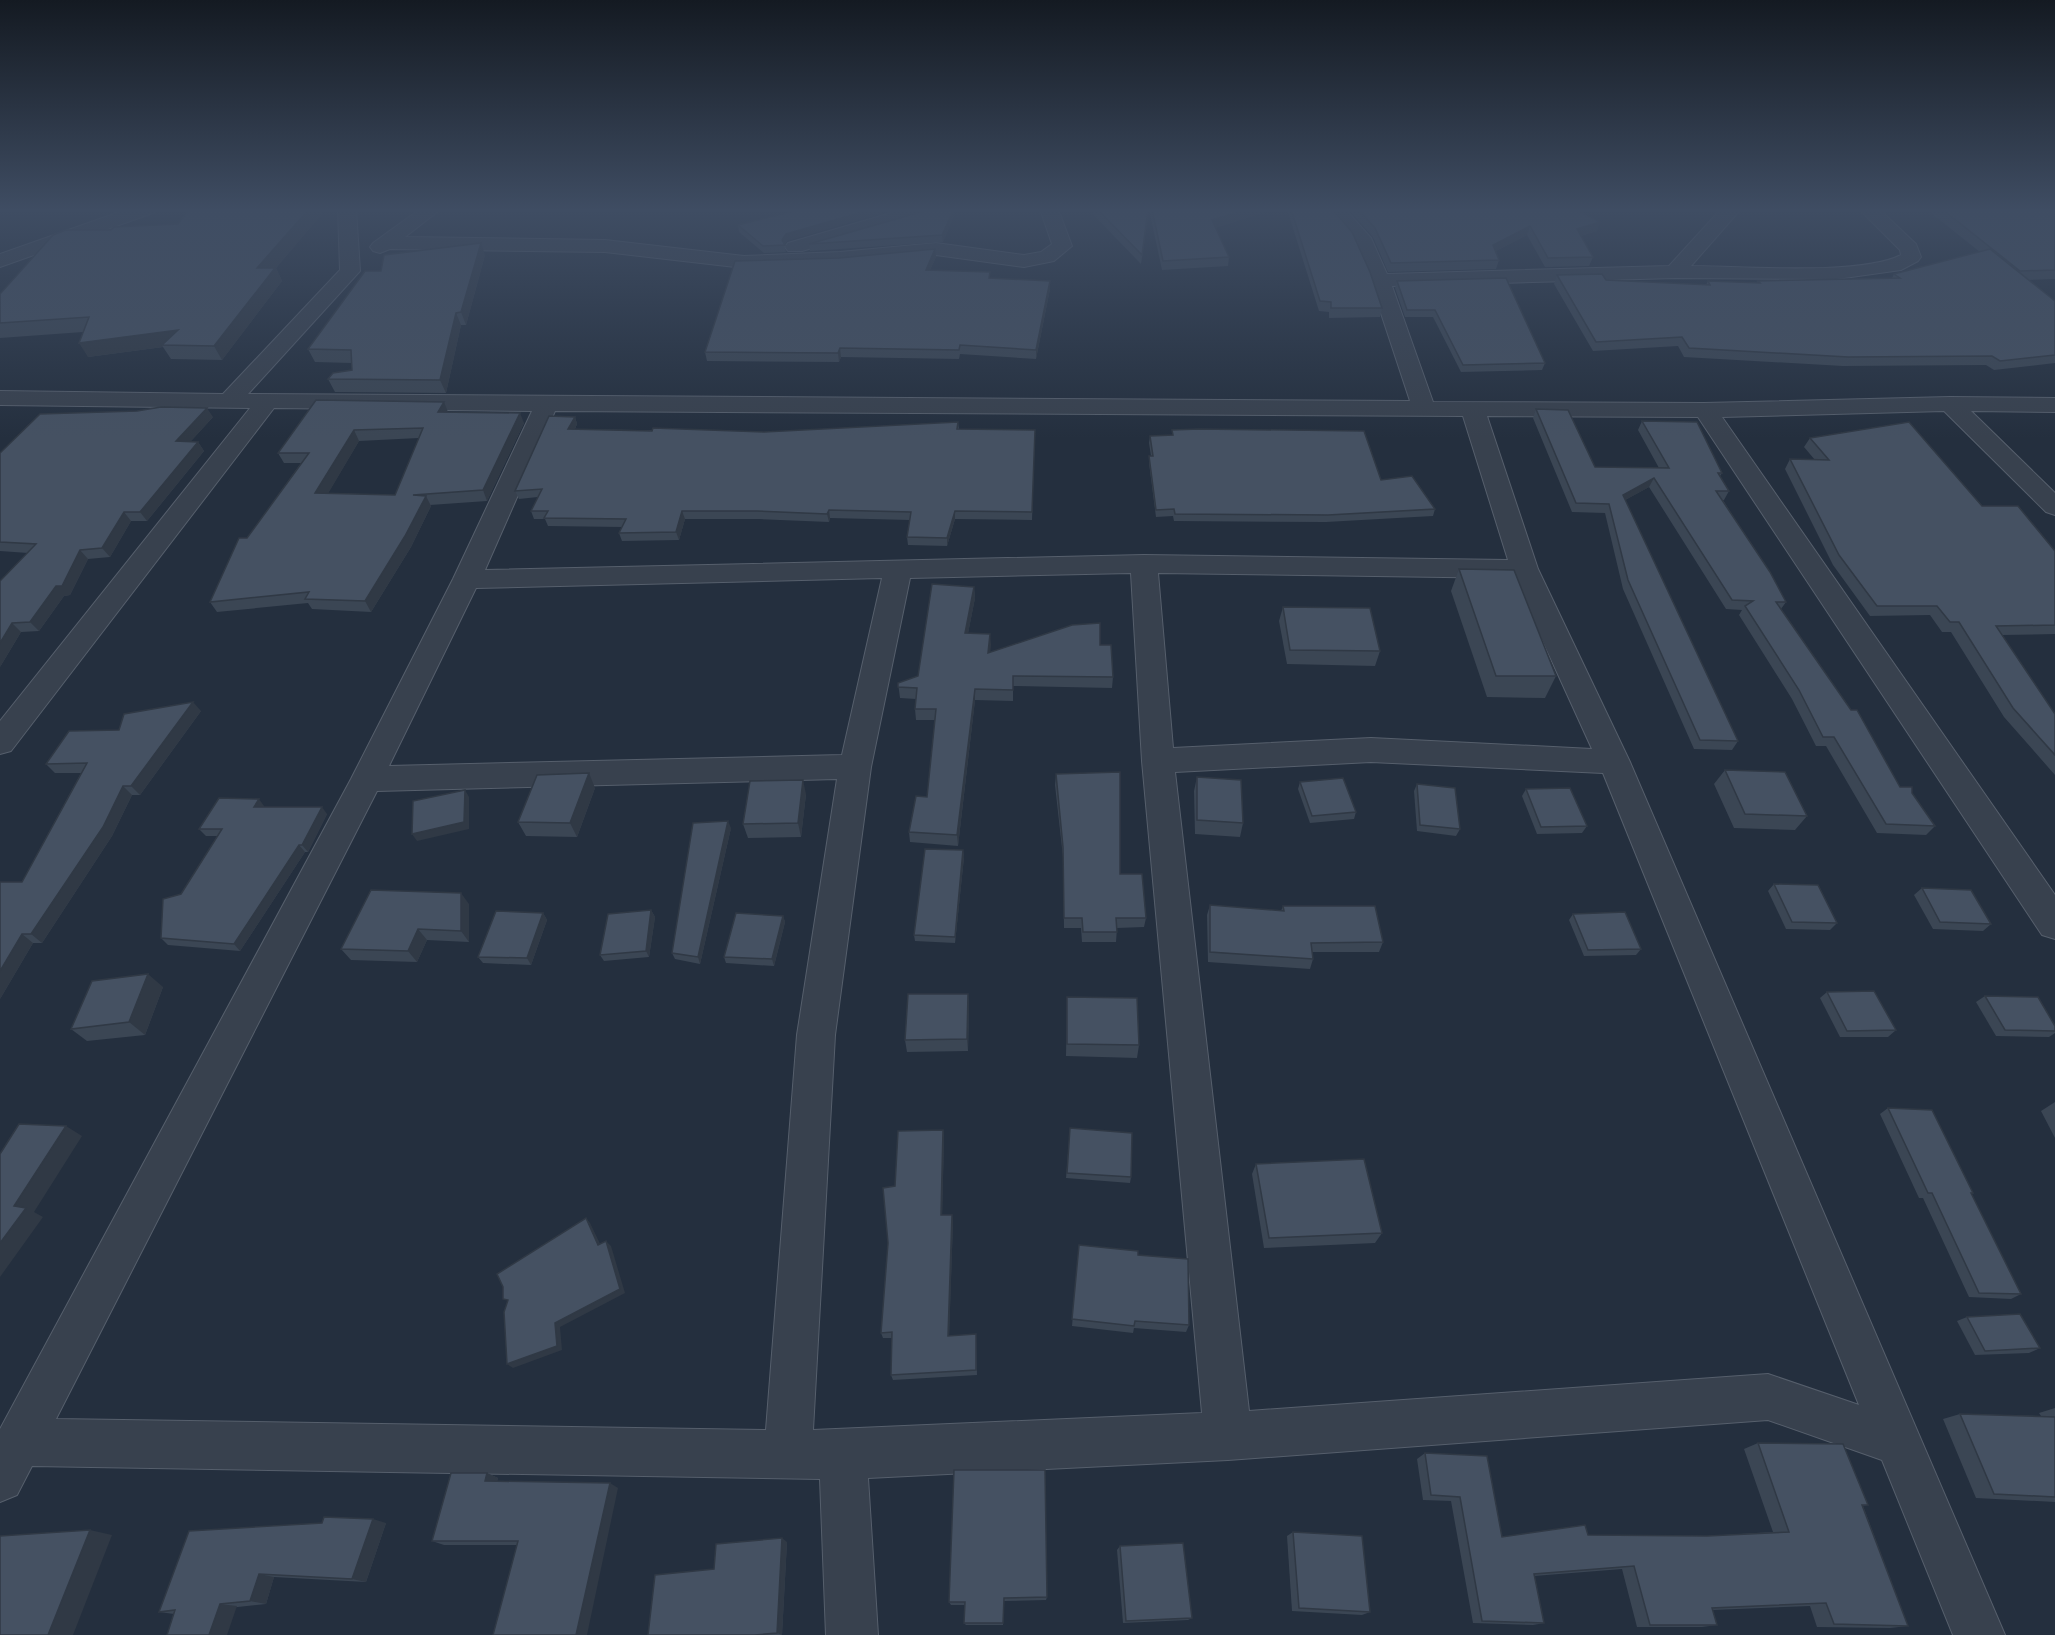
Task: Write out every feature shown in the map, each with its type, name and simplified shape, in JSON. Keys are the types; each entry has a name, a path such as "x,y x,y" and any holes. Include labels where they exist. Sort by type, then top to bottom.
{"street":[{"path":"229,401 337,285"},
{"path":"1382,285 1424,408"},
{"path":"0,398 547,404 1704,410 1950,404 2055,405"},
{"path":"0,422 25,398"},
{"path":"0,743 267,402"},
{"path":"547,404 467,579 367,779 10,1460 843,1455 1228,1436 1768,1397 1899,1442"},
{"path":"1950,404 2055,507"},
{"path":"1472,407 1524,569 1614,762 1979,1635"},
{"path":"1704,410 2055,924"},
{"path":"467,579 1144,564 1524,569"},
{"path":"1144,564 1158,761 1228,1436"},
{"path":"788,1454 816,1035 855,767 898,570"},
{"path":"1158,761 1371,750 1614,762"},
{"path":"367,779 855,767"},
{"path":"843,1455 852,1635"}],"building":[{"path":"8,285 261,285 214,346 162,345 178,330 79,343 89,317 0,323 0,294"},
{"path":"355,285 469,285 461,312 456,313 440,380 328,379 333,373 352,370 351,350 308,349"},
{"path":"727,285 1049,285 1036,350 960,345 959,350 840,348 838,353 705,352"},
{"path":"1315,285 1374,285 1382,308 1331,308 1331,302 1320,301"},
{"path":"1398,285 1509,285 1545,363 1463,365 1435,310 1407,310"},
{"path":"1563,285 2035,285 2055,301 2055,355 2000,361 1992,356 1848,357 1689,348 1682,337 1596,342"},
{"path":"316,400 444,402 438,412 520,413 483,490 413,495 426,496 405,536 365,601 305,599 309,592 210,602 239,538 247,538 309,453 278,453","holes":["423,428 395,495 315,493 354,430"]},
{"path":"161,407 207,408 176,441 198,442 140,512 124,512 102,548 80,550 62,586 56,586 30,622 12,623 0,643 0,581 36,544 0,542 0,453 40,414 137,411"},
{"path":"1536,409 1568,410 1595,467 1669,468 1642,421 1697,422 1722,473 1718,473 1729,491 1716,491 1770,572 1786,602 1776,602 1851,710 1857,710 1900,787 1912,787 1912,793 1935,826 1886,824 1834,737 1823,737 1799,690 1745,606 1753,601 1732,600 1654,478 1623,495 1738,741 1700,740 1628,580 1609,504 1576,503"},
{"path":"549,416 575,417 568,429 652,431 653,428 764,432 958,422 957,429 1035,430 1032,512 955,511 947,538 907,537 911,512 829,510 827,514 682,511 676,532 619,533 626,519 544,518 548,511 531,511 542,489 515,491"},
{"path":"1909,422 1982,506 2018,506 2055,551 2055,625 1996,626 2055,714 2055,755 2013,708 1959,622 1950,622 1937,606 1877,606 1839,555 1790,459 1829,460 1810,438"},
{"path":"1172,430 1364,431 1381,480 1412,476 1435,509 1328,515 1175,514 1174,509 1156,510 1149,456 1153,456 1150,436 1173,435"},
{"path":"1459,569 1514,570 1556,676 1496,676"},
{"path":"932,584 974,587 965,633 990,634 988,653 1072,625 1100,623 1100,645 1111,645 1113,677 1013,676 1013,690 975,689 957,835 909,832 916,796 927,797 936,709 915,709 917,688 898,687 898,683 918,676"},
{"path":"1283,607 1370,608 1380,651 1290,650"},
{"path":"193,702 131,786 123,786 103,827 31,934 22,934 0,971 0,882 22,882 87,763 46,764 69,731 119,730 124,714"},
{"path":"1725,770 1785,772 1807,816 1745,814"},
{"path":"1120,772 1120,874 1142,874 1146,918 1116,918 1117,932 1083,932 1082,918 1064,918 1063,847 1056,774"},
{"path":"589,773 570,823 518,822 537,775"},
{"path":"1197,777 1241,780 1243,823 1197,820"},
{"path":"1343,778 1356,812 1312,816 1300,782"},
{"path":"803,780 798,823 743,824 750,781"},
{"path":"1417,784 1455,788 1460,829 1420,825"},
{"path":"1570,788 1587,826 1541,827 1526,789"},
{"path":"465,790 464,822 412,834 413,801"},
{"path":"219,798 259,799 254,807 322,807 302,845 299,845 234,944 161,938 163,899 181,894 222,829 199,829"},
{"path":"728,821 698,957 672,953 693,823"},
{"path":"925,849 963,850 955,937 914,935"},
{"path":"1774,884 1818,885 1837,923 1792,922"},
{"path":"1922,888 1971,890 1991,924 1940,922"},
{"path":"371,890 461,893 461,931 418,929 408,951 341,949"},
{"path":"1210,905 1284,911 1283,906 1375,906 1383,942 1311,943 1313,959 1210,952"},
{"path":"651,910 646,951 600,955 608,914"},
{"path":"496,911 543,913 527,958 478,957"},
{"path":"1625,912 1641,949 1588,950 1573,914"},
{"path":"736,913 783,916 772,959 724,957"},
{"path":"148,974 129,1022 71,1029 92,981"},
{"path":"1874,991 1896,1030 1847,1031 1827,992"},
{"path":"908,994 968,994 967,1039 905,1040"},
{"path":"1985,996 2038,997 2055,1026 2055,1031 2005,1030"},
{"path":"1067,997 1137,998 1139,1045 1067,1044"},
{"path":"1888,1108 1932,1110 2021,1294 1979,1293 1932,1193 1928,1193"},
{"path":"19,1124 66,1126 14,1206 26,1208 0,1243 0,1154"},
{"path":"1070,1128 1132,1133 1131,1177 1067,1173"},
{"path":"943,1130 941,1215 952,1215 948,1336 976,1334 976,1370 891,1375 892,1332 881,1333 888,1243 883,1188 895,1186 898,1131"},
{"path":"1364,1159 1382,1233 1269,1238 1256,1164"},
{"path":"586,1218 598,1245 606,1241 620,1289 555,1323 557,1346 507,1364 504,1312 508,1300 503,1299 503,1287 497,1274"},
{"path":"1079,1245 1138,1251 1138,1255 1188,1259 1189,1325 1135,1321 1134,1326 1072,1319"},
{"path":"2020,1314 2040,1348 1985,1351 1967,1317"},
{"path":"1960,1414 2055,1417 2055,1497 1994,1494"},
{"path":"1758,1443 1843,1444 1868,1505 1862,1505 1908,1626 1834,1624 1826,1603 1712,1608 1717,1625 1650,1625 1634,1566 1534,1574 1544,1623 1482,1621 1460,1497 1431,1495 1425,1453 1487,1456 1502,1537 1585,1525 1588,1535 1707,1536 1789,1532"},
{"path":"954,1470 1045,1470 1047,1597 1004,1598 1003,1623 964,1623 965,1602 949,1602"},
{"path":"451,1473 487,1473 485,1481 610,1483 576,1635 493,1635 518,1541 432,1541"},
{"path":"324,1517 373,1519 352,1579 259,1574 250,1601 220,1604 209,1635 167,1635 175,1610 159,1612 189,1531 322,1523"},
{"path":"90,1530 48,1635 0,1635 0,1536"},
{"path":"1293,1532 1362,1536 1370,1612 1299,1608"},
{"path":"782,1538 777,1633 648,1635 655,1575 714,1569 716,1544"},
{"path":"1183,1543 1192,1618 1126,1621 1120,1546"}]}
